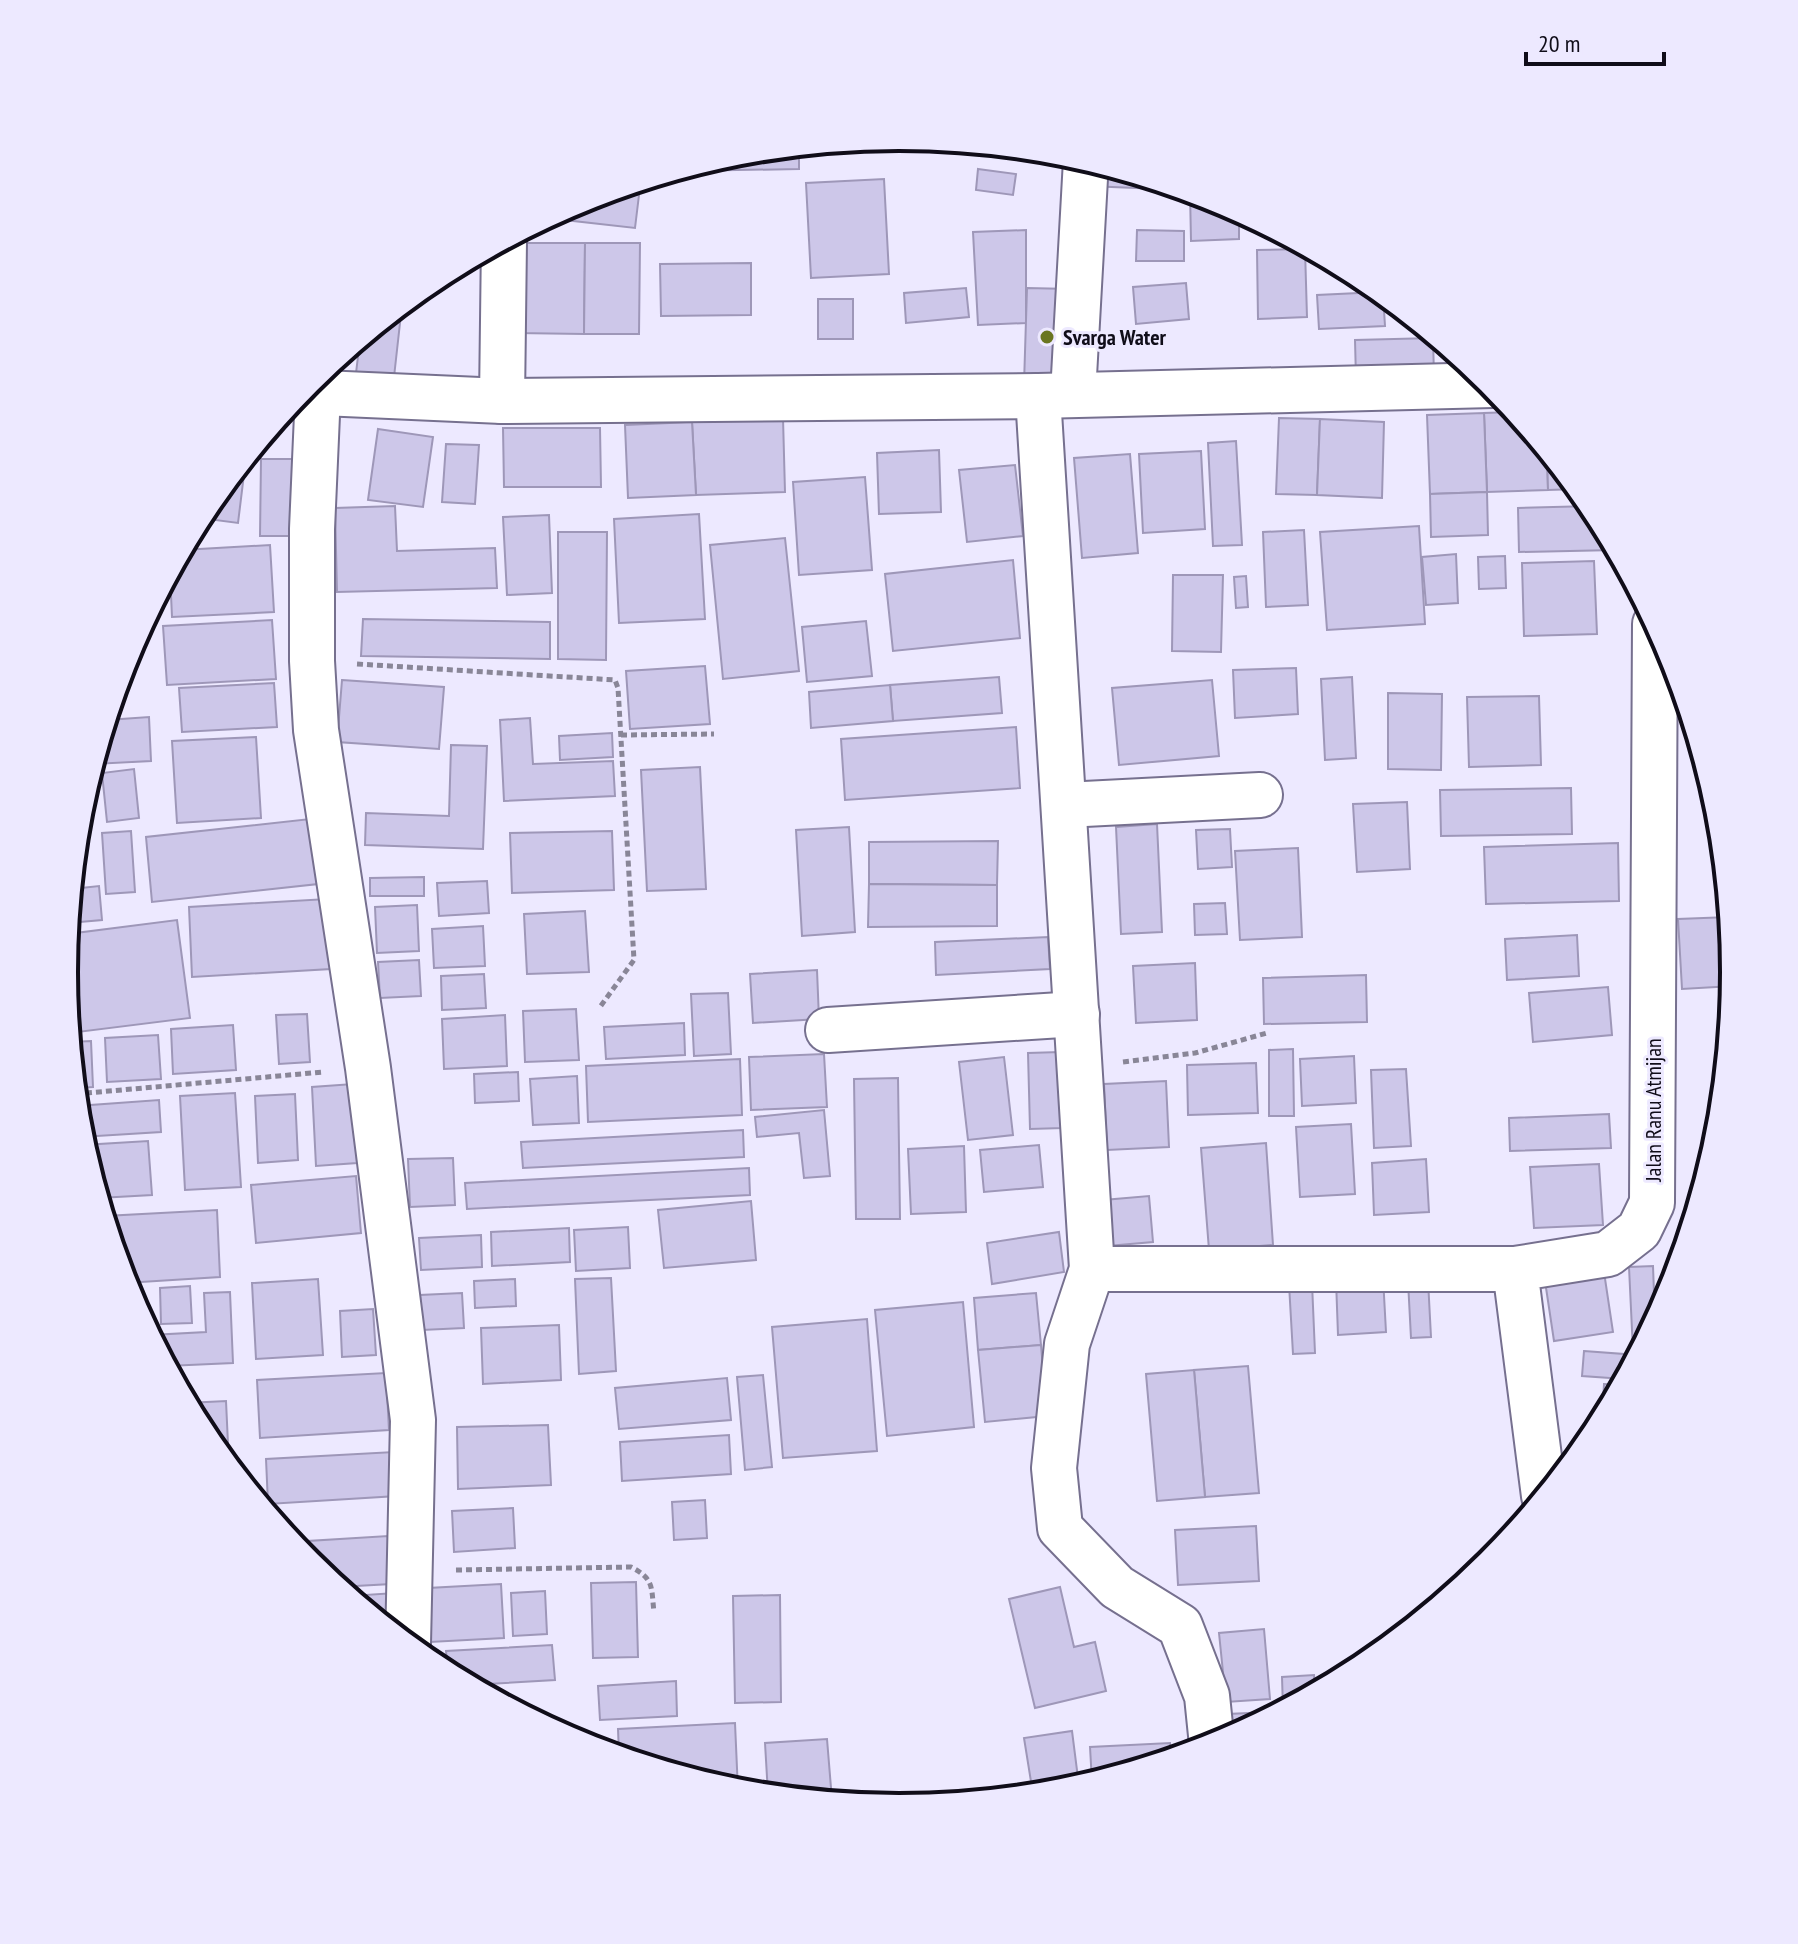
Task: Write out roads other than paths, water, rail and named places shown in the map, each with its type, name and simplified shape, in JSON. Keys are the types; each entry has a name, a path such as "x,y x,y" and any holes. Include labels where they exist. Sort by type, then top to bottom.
{"street":[{"path":"1084,173 1056,395 1065,805 1092,1269 1067,1344 1054,1468 1060,1528 1117,1587 1180,1626 1207,1696 1211,1732"},
{"path":"502,401 504,253"},
{"path":"317,392 502,401 1056,395 1474,385"},
{"path":"309,401 312,661 316,730 368,1068 413,1420 409,1630"},
{"name":"Jalan Ranu Atmijan","path":"1092,1269 1515,1269 1608,1254 1639,1230 1652,1203 1655,651"},
{"path":"1065,805 1260,795"},
{"path":"828,1030 1077,1014"},
{"path":"1515,1269 1542,1481"}],"place":[{"name":"Svarga Water","path":"1047,337"}]}
